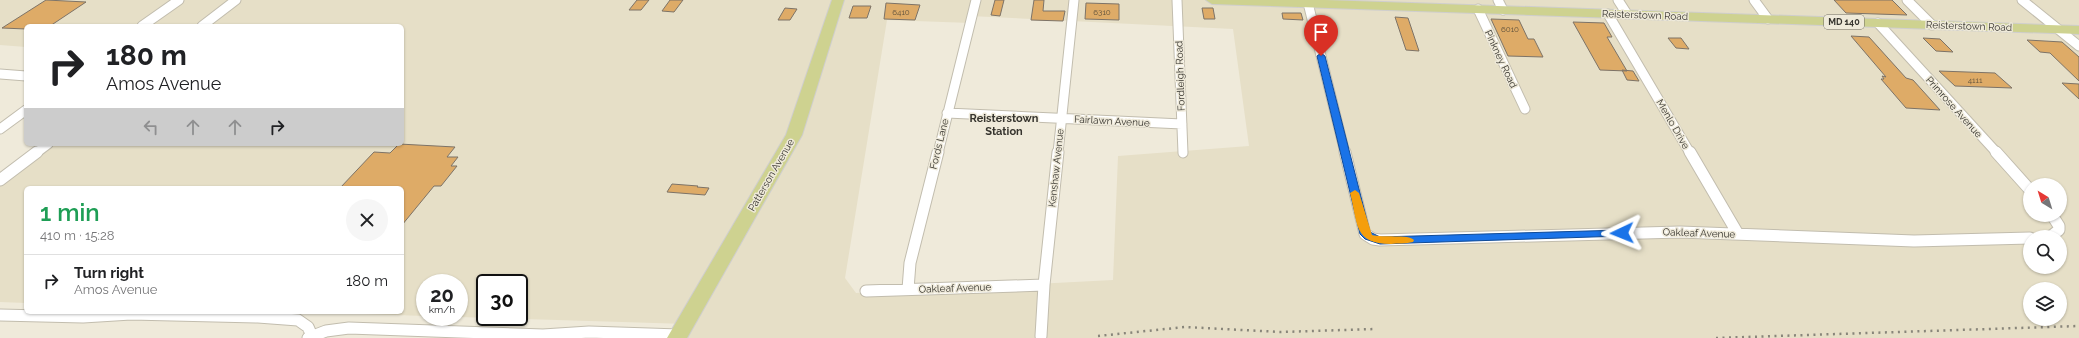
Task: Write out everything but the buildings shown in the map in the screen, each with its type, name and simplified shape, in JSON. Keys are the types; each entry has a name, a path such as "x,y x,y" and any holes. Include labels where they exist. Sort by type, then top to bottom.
{"main road":[{"path":"826,0 830,21"},
{"name":"Patterson Avenue","path":"678,336 791,140 838,0"},
{"name":"Reisterstown Road","path":"1212,0 1286,1 1308,3 1402,3 1478,9 1500,5 1608,14 2079,30"}],"street":[{"path":"145,24 179,0"},
{"path":"205,24 236,0"},
{"name":"Fords Lane","path":"908,289 910,263 976,0"},
{"name":"Kenshaw Avenue","path":"1041,336 1044,284 1074,0"},
{"name":"Fordleigh Road","path":"1177,0 1183,153"},
{"path":"1618,0 1627,14"},
{"path":"1754,0 1768,19"},
{"path":"1907,0 1932,25"},
{"path":"2022,0 2079,46"},
{"name":"Oakleaf Avenue","path":"1308,3 1345,156 1365,234 1368,237 1380,240 1660,232 1914,241 2023,238"},
{"name":"Pinkney Road","path":"1478,9 1525,109"},
{"name":"Menlo Drive","path":"1608,14 1738,234"},
{"name":"Primrose Avenue","path":"1878,23 2023,182"},
{"path":"0,74 24,76"},
{"path":"0,129 24,111"},
{"name":"Fairlawn Avenue","path":"947,113 1182,124"},
{"path":"0,180 45,146"},
{"name":"Oakleaf Avenue","path":"866,291 1044,284"},
{"path":"0,315 83,317 131,314 258,317 298,320 308,327 310,337 326,331 349,328 543,334 590,332 678,336"},
{"path":"616,333 628,338"}],"shaded area":[{"path":"0,0 2079,0 2079,338 679,338 687,324 528,319 528,274 476,274 476,318 468,317 468,274 416,274 416,316 364,314 404,314 404,186 24,186 24,303 0,302 0,186 51,146 404,146 404,24 24,24 24,47 0,45","holes":["970,16 1233,29 1249,146 1118,156 1113,280 856,293 845,278 887,20 971,23"]}],"railway":[{"path":"1716,338 2079,326"},
{"path":"1098,336 1185,327 1281,332 1375,329"}],"slow traffic":[{"path":"1355,193 1365,234 1368,237 1380,240 1409,240"}],"district":[{"name":"Reisterstown Station","path":"1004,124"}],"route":[{"path":"1321,56 1365,234 1368,237 1380,240 1417,240 1622,233"}]}
